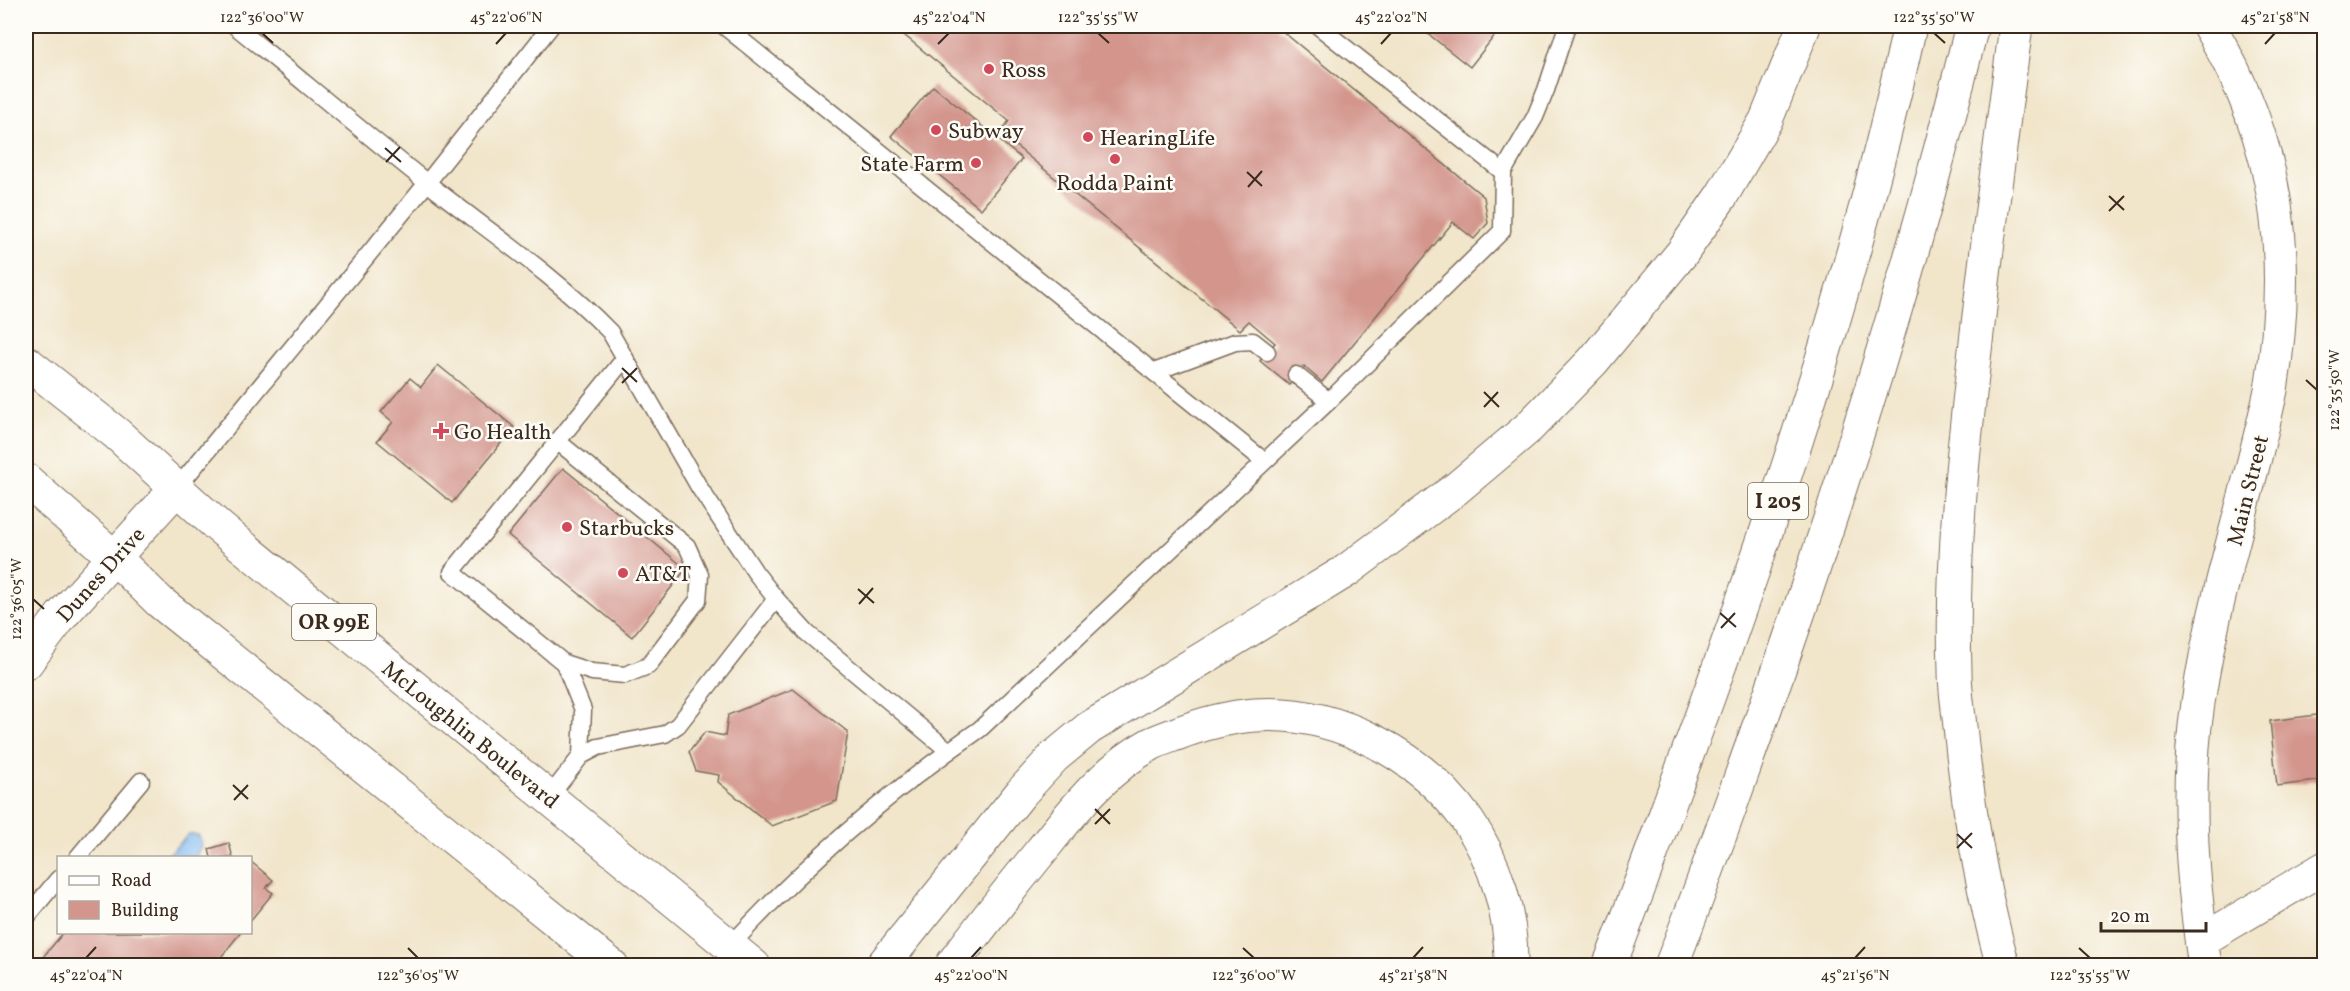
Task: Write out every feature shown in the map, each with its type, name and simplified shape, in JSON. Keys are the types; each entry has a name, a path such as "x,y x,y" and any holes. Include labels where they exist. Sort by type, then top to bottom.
{"main road":[{"path":"882,966 1021,793 1054,757 1089,729 1346,571 1456,488 1528,428 1593,361 1682,253 1722,195 1766,120 1804,26"},
{"name":"I 205","path":"1610,966 1766,536 1811,399 1884,141 1910,26"},
{"name":"I 205","path":"1671,966 1789,644 1865,414 1919,231 1972,26"},
{"path":"2003,966 1978,865 1968,802 1955,672 1954,605 1962,459 1994,187 2016,26"},
{"name":"Main Street","path":"2203,953 2194,886 2192,846 2192,766 2195,726 2209,645 2271,390 2278,352 2282,261 2275,200 2252,111 2239,81 2209,26"},
{"name":"McLoughlin Boulevard","path":"26,362 117,434 219,527 742,955"},
{"path":"26,480 114,557 160,602 612,966"},
{"name":"Dunes Drive","path":"26,663 62,615 177,488"},
{"path":"960,960 1067,818 1097,784 1120,765 1151,744 1189,729 1221,719 1257,715 1284,716 1321,722 1359,734 1416,768 1442,791 1467,820 1486,853 1507,916 1511,966"}],"street":[{"path":"2203,953 2325,868"}],"lane":[{"path":"235,26 427,183 497,236 594,315 610,332 699,487 755,572 776,599 807,633 949,751"},
{"path":"177,488 427,183 551,26"},
{"path":"724,26 1264,461"},
{"path":"1318,26 1503,172"},
{"path":"742,955 770,902 910,779 980,729 1329,401 1502,231 1503,172 1535,117 1567,26"},
{"path":"1154,372 1235,342 1253,341 1267,352"},
{"path":"557,441 687,546 700,575 698,600 648,666 625,675 592,672 564,663 452,572 557,441 625,358"},
{"path":"1296,375 1329,401"},
{"path":"549,797 581,756 598,747 665,734 678,724 776,599"},
{"path":"564,663 583,710 581,756"},
{"path":"79,856 141,781"},
{"path":"26,918 57,880"}],"water":[{"path":"189,834 198,835 201,844 196,856 167,856"}],"building":[{"path":"893,26 1276,26 1484,197 1488,223 1474,239 1453,222 1322,382 1303,366 1289,385 1260,361 1275,343 1249,321 1240,330 1000,133 1009,121"},
{"path":"1425,26 1485,26 1496,34 1470,67 1422,29"},
{"path":"933,86 1022,159 981,209 891,136"},
{"path":"438,365 514,427 452,503 377,441 393,422 381,412 410,378 421,387"},
{"path":"563,468 686,569 632,637 508,535"},
{"path":"793,689 848,732 837,801 772,826 718,782 719,775 696,771 689,752 705,732 725,736 728,715"},
{"path":"2324,714 2324,780 2277,786 2270,721"},
{"path":"229,843 232,856 211,856 209,849"},
{"path":"252,863 273,880 266,888 273,893 252,919"},
{"path":"62,934 239,934 214,966 47,966 49,962 43,957"}],"place":[{"name":"Ross","path":"989,69"},
{"name":"Subway","path":"936,130"},
{"name":"HearingLife","path":"1088,137"},
{"name":"Rodda Paint","path":"1115,159"},
{"name":"State Farm","path":"976,163"},
{"name":"Go Health","path":"441,431"},
{"name":"Starbucks","path":"567,527"},
{"name":"AT&T","path":"623,573"}]}
